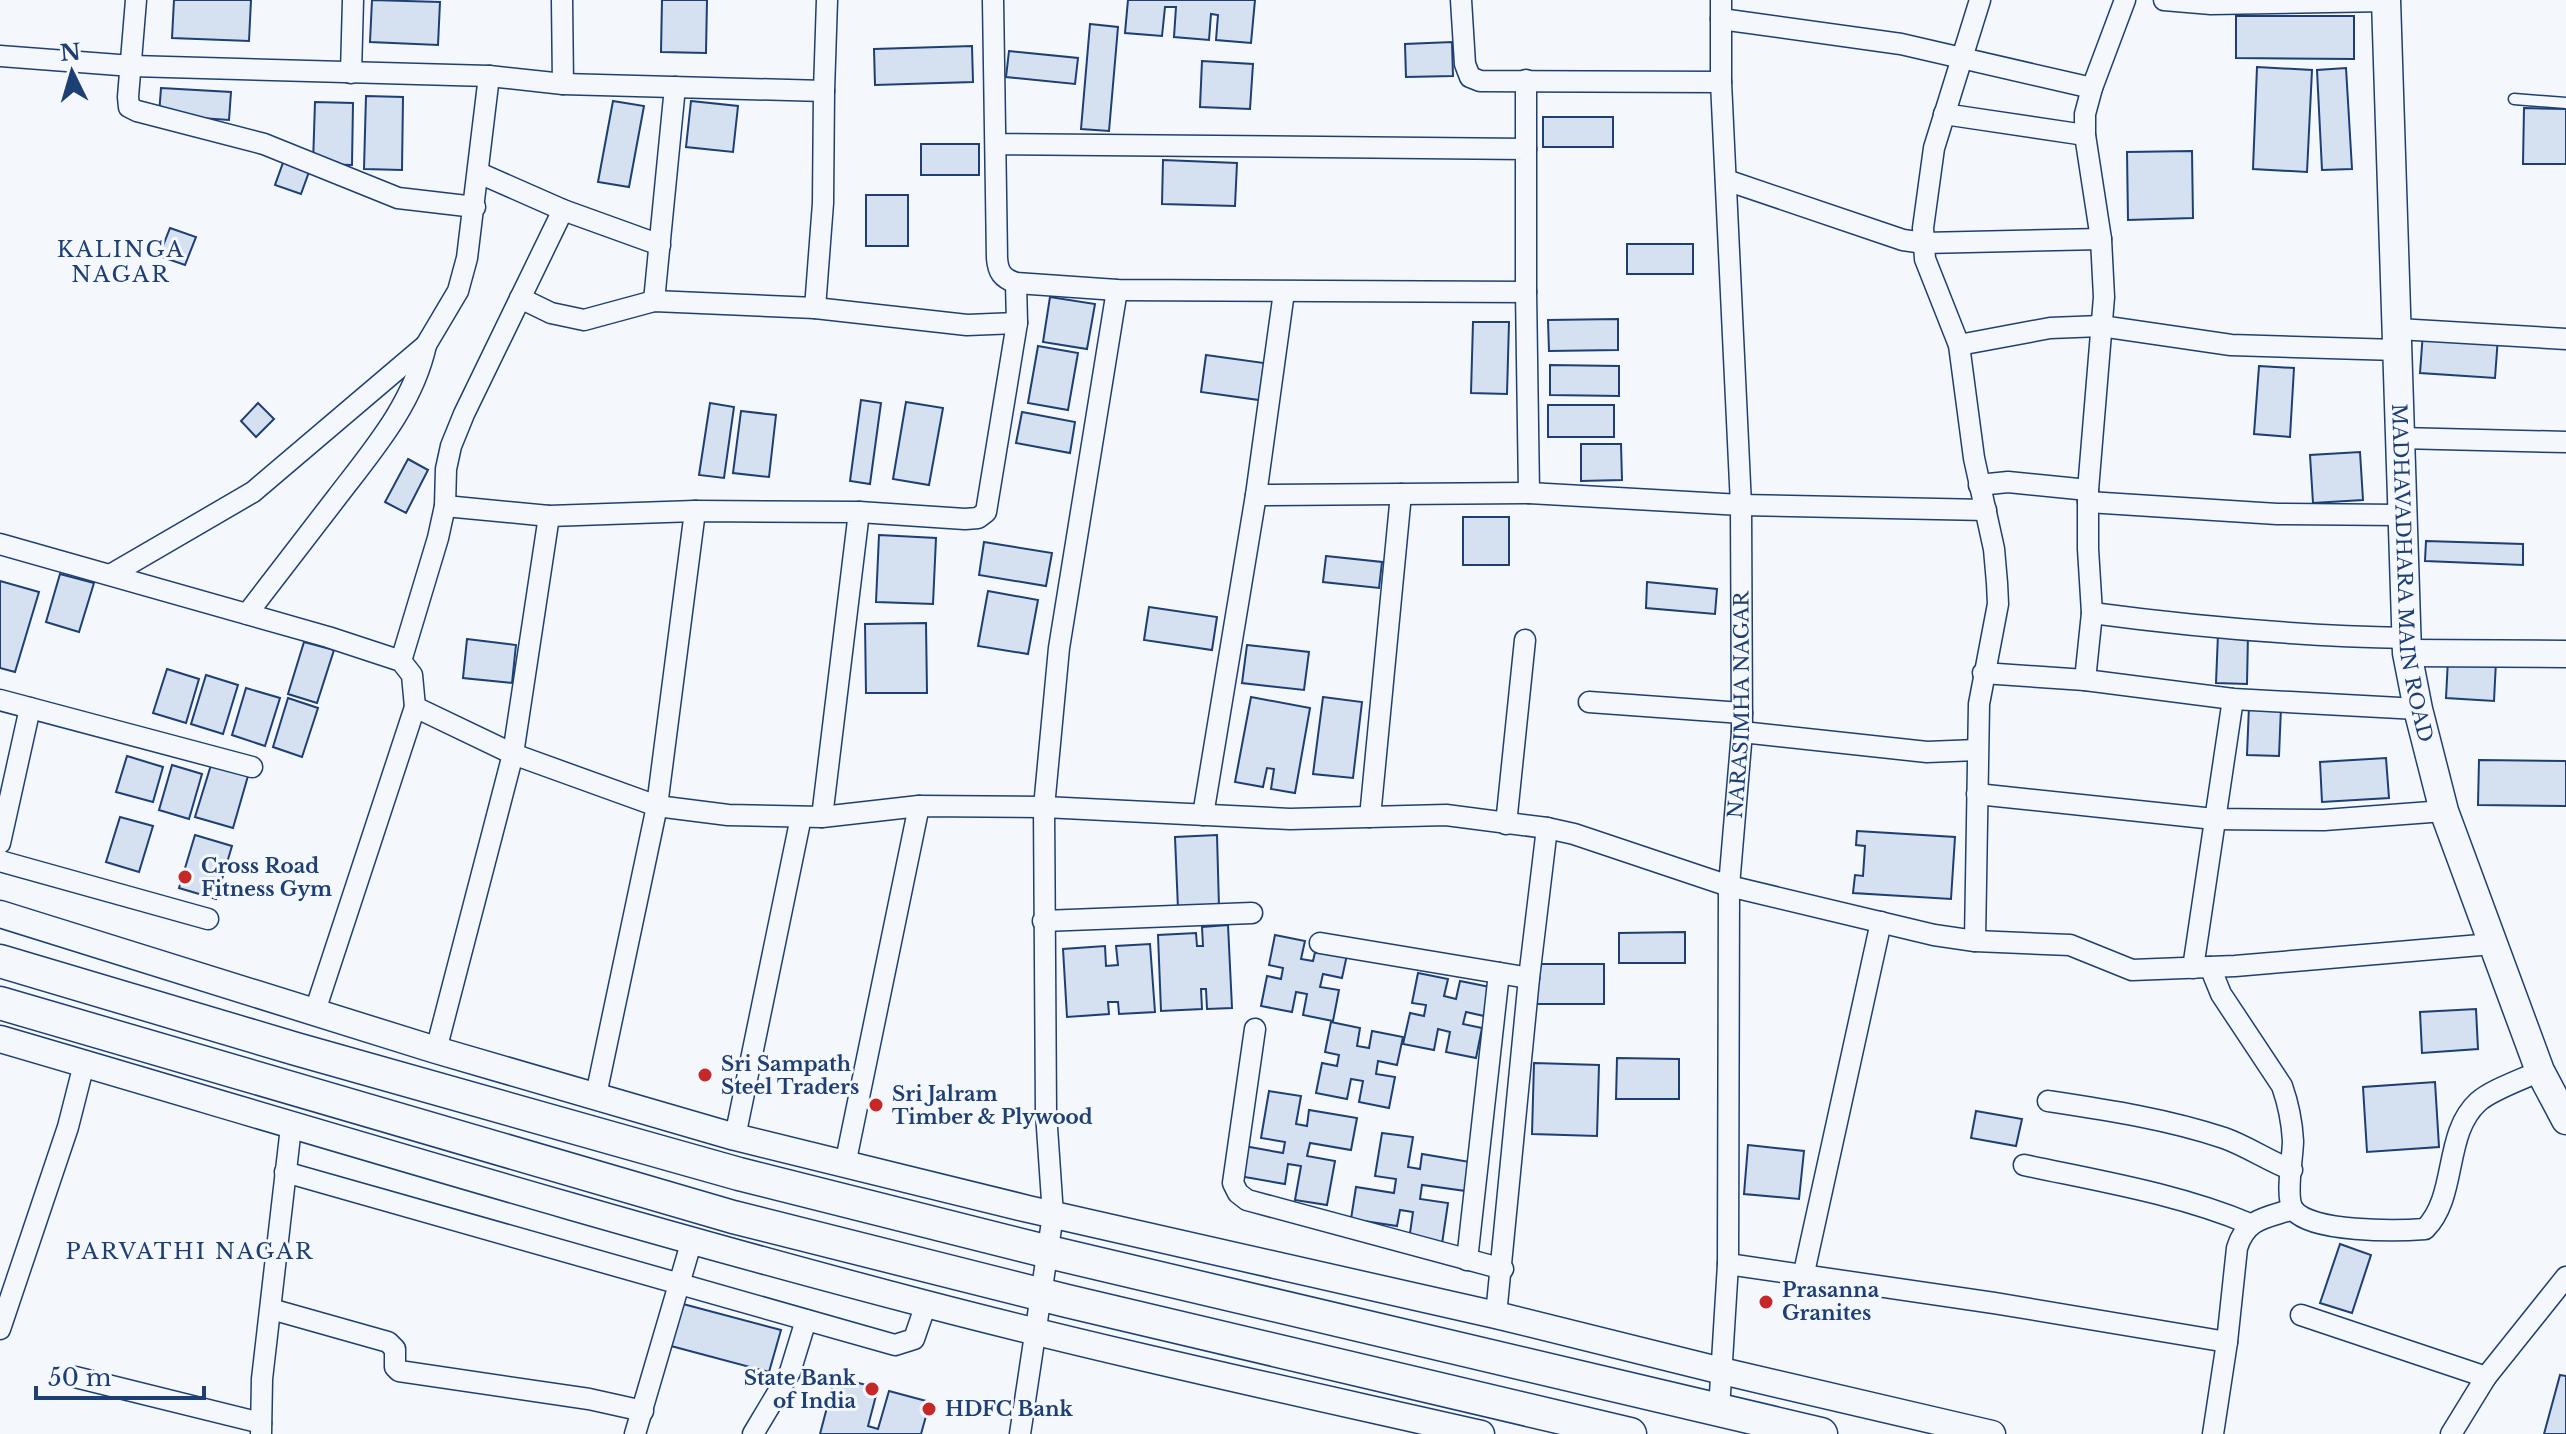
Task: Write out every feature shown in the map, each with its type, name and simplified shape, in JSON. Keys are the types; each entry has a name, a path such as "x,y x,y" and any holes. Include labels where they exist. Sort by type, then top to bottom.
{"main road":[{"name":"MADHAVADHARA MAIN ROAD","path":"2386,0 2407,646 2418,709 2444,811 2540,1071 2566,1120"},
{"path":"0,961 296,1049 700,1163 1049,1252 1821,1434"},
{"path":"0,1003 733,1217 1041,1295 1630,1434"}],"street":[{"path":"136,0 129,107 264,144 398,198 475,207"},
{"path":"351,73 353,0"},
{"path":"562,0 563,84"},
{"path":"815,308 823,203 827,0"},
{"path":"993,0 998,268 1004,279 1016,283 1117,290 1526,292"},
{"path":"1461,0 1465,64 1470,77 1480,81 1721,82"},
{"path":"1975,941 1977,750 1983,673 1998,604 1994,549 1979,485 1959,345 1925,259 1923,228 1944,114 1980,0"},
{"path":"2085,680 2092,613 2088,496 2104,297 2101,239 2085,135 2085,114 2125,0"},
{"path":"2164,0 2225,4 2386,0"},
{"path":"1721,10 1901,44 2092,88"},
{"name":"NARASIMHA NAGAR","path":"1719,1410 1728,1264 1729,886 1742,723 1741,505 1721,82 1721,10"},
{"path":"0,56 132,66 489,76 563,84 824,91"},
{"path":"247,614 376,445 413,388 426,345 458,291 475,207 489,76"},
{"path":"1526,80 1529,493"},
{"path":"654,301 675,87"},
{"path":"1944,114 2085,135"},
{"path":"996,144 1526,149"},
{"path":"479,173 563,210 660,245"},
{"path":"1726,180 1882,234 1924,243 2101,239"},
{"path":"401,661 429,573 445,506 446,469 451,446 563,210"},
{"path":"445,506 549,516 695,511 859,512 978,518 986,512 1017,323 1016,283"},
{"path":"1020,1434 1053,1215 1046,1113 1044,807 1059,648 1117,290"},
{"path":"1203,815 1256,495 1284,292"},
{"path":"520,298 551,313 584,320 654,301 815,308 967,325 1017,323"},
{"path":"1959,345 2050,328 2101,326 2231,345 2566,339"},
{"path":"112,574 253,492 426,345"},
{"path":"2399,438 2566,442"},
{"path":"1979,485 2008,482 2088,496 2277,514 2401,515"},
{"path":"1256,495 1529,493 1741,505 1986,510"},
{"path":"1370,817 1401,494"},
{"path":"596,1095 657,806 695,511"},
{"path":"822,817 859,512"},
{"path":"436,1050 513,754 549,516"},
{"path":"0,544 112,574 401,661 412,675 415,707 315,1011"},
{"path":"2092,613 2182,625 2407,646 2566,654"},
{"path":"1506,824 1525,640"},
{"path":"1983,673 2085,680 2233,699 2418,709"},
{"path":"2233,699 2214,819 2201,967 2282,1086 2288,1101 2293,1140 2290,1198 2293,1209 2304,1217 2353,1230 2425,1229 2434,1221 2441,1203 2468,1114 2479,1101 2540,1071"},
{"path":"0,700 252,767"},
{"path":"1589,702 1927,752 1977,750"},
{"path":"415,707 513,754 657,806 728,815 822,817 919,806 1044,807 1290,819 1446,815 1574,834 1729,886 1881,922 1975,941 2070,945 2132,970 2492,944"},
{"path":"0,843 30,708"},
{"path":"1977,794 2214,819 2324,820 2444,811"},
{"path":"845,1165 919,806"},
{"path":"735,1137 801,817"},
{"path":"1496,1315 1547,828"},
{"path":"0,861 208,919"},
{"path":"1043,921 1252,913"},
{"path":"0,914 436,1050 735,1137 1053,1215 1496,1315 1992,1434"},
{"path":"1803,1277 1881,922"},
{"path":"1320,943 1529,978"},
{"path":"1467,1260 1499,973"},
{"path":"1255,1029 1233,1183 1238,1193 1247,1200 1503,1269"},
{"path":"0,1039 291,1127 926,1304 1409,1422 1481,1434"},
{"path":"0,1329 68,1127 84,1064"},
{"path":"2048,1101 2181,1125 2229,1139 2292,1170"},
{"path":"75,1377 261,1428 262,1379 291,1127"},
{"path":"2024,1165 2191,1203 2250,1224"},
{"path":"285,1172 895,1345 914,1339 926,1304"},
{"path":"2213,1434 2237,1248 2250,1224 2293,1209"},
{"path":"635,1434 692,1240"},
{"path":"1728,1264 1994,1303 2227,1342"},
{"path":"2451,1434 2486,1377 2566,1277"},
{"path":"271,1309 388,1342 395,1349 395,1367 399,1371 589,1399 643,1411"},
{"path":"2301,1315 2486,1377"},
{"path":"753,1434 790,1372 806,1320"}],"lane":[{"path":"2514,99 2566,103"}],"building":[{"path":"174,0 251,0 249,41 172,38"},
{"path":"372,0 440,2 438,45 370,42"},
{"path":"662,0 707,0 706,53 661,52"},
{"path":"1128,0 1255,0 1251,43 1216,40 1218,15 1211,14 1209,40 1174,37 1176,7 1165,7 1162,36 1125,33"},
{"path":"2236,16 2354,16 2354,59 2236,58"},
{"path":"1090,24 1118,27 1109,131 1081,129"},
{"path":"1452,42 1453,76 1406,77 1405,44"},
{"path":"972,46 973,82 875,85 874,49"},
{"path":"1009,51 1078,58 1075,84 1006,77"},
{"path":"1202,61 1253,64 1250,109 1200,107"},
{"path":"2257,67 2312,70 2307,172 2253,169"},
{"path":"2346,68 2352,169 2322,170 2317,70"},
{"path":"161,88 231,92 229,120 159,115"},
{"path":"366,96 403,97 402,170 364,169"},
{"path":"613,101 644,106 629,187 598,182"},
{"path":"691,101 738,106 733,152 686,147"},
{"path":"315,102 353,103 352,165 313,164"},
{"path":"2524,108 2566,109 2566,164 2523,164"},
{"path":"1543,117 1613,117 1613,147 1543,147"},
{"path":"921,144 979,144 979,175 921,175"},
{"path":"2192,151 2193,218 2128,220 2127,152"},
{"path":"284,160 310,169 301,194 275,185"},
{"path":"1163,160 1237,163 1235,206 1162,204"},
{"path":"866,195 908,195 908,246 866,246"},
{"path":"170,228 196,237 185,265 159,256"},
{"path":"1627,244 1693,244 1693,274 1627,274"},
{"path":"1050,297 1095,304 1087,349 1043,342"},
{"path":"1618,319 1618,350 1549,351 1548,320"},
{"path":"1473,322 1509,322 1507,394 1471,393"},
{"path":"2423,332 2498,337 2495,378 2420,373"},
{"path":"1038,346 1078,353 1068,410 1028,403"},
{"path":"1206,355 1264,363 1259,400 1201,392"},
{"path":"1550,365 1619,366 1619,396 1550,395"},
{"path":"2259,366 2294,368 2290,437 2254,434"},
{"path":"861,400 881,403 870,484 850,481"},
{"path":"906,402 943,408 929,485 893,479"},
{"path":"258,403 274,419 256,437 241,421"},
{"path":"710,403 734,407 724,478 699,475"},
{"path":"1548,405 1614,405 1614,437 1548,437"},
{"path":"741,411 776,415 769,477 733,473"},
{"path":"1022,412 1075,422 1070,453 1016,443"},
{"path":"1581,444 1621,444 1622,480 1581,481"},
{"path":"2360,452 2363,500 2313,503 2310,455"},
{"path":"408,459 428,470 406,513 385,502"},
{"path":"1463,517 1509,517 1509,565 1463,565"},
{"path":"879,535 936,538 933,604 876,602"},
{"path":"2426,541 2523,544 2523,565 2425,561"},
{"path":"984,542 1052,553 1046,586 979,575"},
{"path":"1326,556 1382,562 1379,588 1323,582"},
{"path":"60,574 94,583 79,632 46,622"},
{"path":"0,581 39,592 15,672 0,668"},
{"path":"1647,582 1717,589 1715,614 1646,608"},
{"path":"988,591 1038,600 1028,654 978,646"},
{"path":"1149,607 1217,617 1212,650 1144,640"},
{"path":"926,623 927,693 866,693 865,624"},
{"path":"2218,634 2248,634 2247,684 2216,683"},
{"path":"467,639 516,645 512,683 463,678"},
{"path":"304,642 334,650 317,703 288,694"},
{"path":"1247,645 1309,652 1304,690 1242,683"},
{"path":"2448,659 2496,661 2494,701 2446,698"},
{"path":"167,669 199,679 186,723 153,713"},
{"path":"206,675 238,685 223,734 191,724"},
{"path":"246,688 280,698 265,746 232,735"},
{"path":"1251,697 1310,708 1295,793 1271,789 1274,769 1267,768 1263,787 1235,782"},
{"path":"1323,697 1362,702 1353,778 1313,774"},
{"path":"288,698 318,708 302,757 273,747"},
{"path":"2249,706 2281,707 2279,756 2247,755"},
{"path":"127,756 163,767 153,802 116,792"},
{"path":"2386,758 2389,798 2322,802 2320,762"},
{"path":"2479,760 2566,761 2566,806 2478,805"},
{"path":"172,765 202,774 189,819 159,810"},
{"path":"211,765 248,776 233,828 195,817"},
{"path":"120,817 153,826 139,872 106,862"},
{"path":"1857,831 1955,837 1951,899 1853,893 1855,875 1863,876 1865,846 1856,845"},
{"path":"195,835 232,846 216,899 179,888"},
{"path":"1217,835 1219,907 1178,909 1175,837"},
{"path":"1228,925 1232,1008 1207,1009 1206,989 1201,989 1202,1009 1161,1011 1158,935 1196,933 1197,946 1203,946 1202,927"},
{"path":"1685,932 1685,963 1619,963 1619,933"},
{"path":"1275,935 1305,941 1301,959 1313,961 1317,944 1348,950 1342,978 1323,974 1320,987 1339,990 1333,1021 1303,1015 1307,994 1296,992 1292,1012 1261,1006 1267,976 1281,979 1283,968 1269,965"},
{"path":"1150,944 1155,1012 1119,1014 1118,1002 1108,1002 1109,1014 1067,1017 1063,949 1105,946 1106,966 1118,965 1116,946"},
{"path":"1536,964 1604,964 1604,1004 1537,1004"},
{"path":"1418,973 1448,979 1444,996 1456,999 1460,981 1490,987 1484,1016 1466,1012 1463,1024 1482,1028 1476,1058 1446,1052 1450,1032 1438,1029 1434,1050 1403,1044 1410,1013 1424,1016 1426,1005 1412,1003"},
{"path":"2476,1009 2478,1049 2422,1053 2420,1012"},
{"path":"1331,1022 1360,1028 1357,1046 1369,1048 1372,1031 1403,1037 1397,1065 1378,1061 1376,1074 1395,1077 1389,1108 1359,1102 1363,1081 1351,1079 1347,1099 1316,1093 1322,1063 1337,1066 1339,1055 1325,1052"},
{"path":"1617,1058 1679,1059 1679,1099 1616,1099"},
{"path":"1534,1063 1599,1065 1597,1136 1532,1134"},
{"path":"2435,1082 2439,1147 2367,1152 2363,1087"},
{"path":"1269,1091 1301,1096 1296,1124 1307,1126 1309,1110 1357,1118 1351,1150 1310,1143 1307,1156 1335,1161 1327,1205 1295,1200 1301,1166 1288,1164 1285,1184 1239,1176 1244,1146 1283,1153 1285,1142 1261,1138"},
{"path":"1976,1111 2022,1119 2016,1146 1971,1138"},
{"path":"1382,1133 1413,1137 1408,1167 1420,1169 1422,1154 1470,1162 1466,1191 1422,1185 1420,1199 1448,1203 1442,1244 1409,1240 1413,1212 1400,1210 1397,1226 1351,1219 1356,1187 1394,1193 1396,1179 1375,1176"},
{"path":"1748,1145 1804,1151 1799,1199 1744,1194"},
{"path":"2340,1244 2371,1255 2352,1313 2320,1303"},
{"path":"683,1304 781,1330 769,1372 671,1346"},
{"path":"2560,1375 2566,1376 2566,1434 2544,1434"},
{"path":"835,1377 878,1388 868,1426 878,1429 889,1391 930,1402 921,1434 820,1434"}],"place":[{"name":"Cross Road Fitness Gym","path":"185,877"},
{"name":"Sri Sampath Steel Traders","path":"705,1075"},
{"name":"Sri Jalram Timber & Plywood","path":"876,1105"},
{"name":"Prasanna Granites","path":"1766,1302"},
{"name":"State Bank of India","path":"872,1389"},
{"name":"HDFC Bank","path":"929,1409"}],"district":[{"name":"KALINGA NAGAR","path":"121,262"},
{"name":"PARVATHI NAGAR","path":"190,1251"}]}
